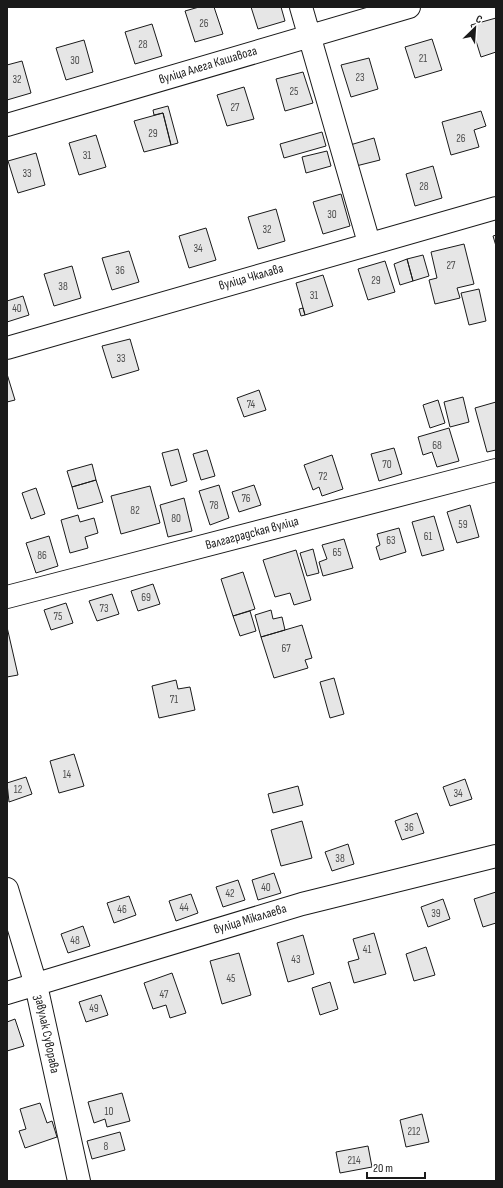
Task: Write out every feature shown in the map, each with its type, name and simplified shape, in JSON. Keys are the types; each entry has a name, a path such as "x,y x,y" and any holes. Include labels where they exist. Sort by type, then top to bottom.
{"street":[{"path":"301,7 311,35 369,243"},
{"name":"вуліца Алега Кашавога","path":"7,125 409,7"},
{"name":"вуліца Чкалава","path":"7,348 369,243 496,208"},
{"name":"Валгаградская вуліца","path":"7,597 496,470"},
{"name":"вуліца Мікалаева","path":"7,993 302,904 496,856"},
{"name":"завулак Суворава","path":"7,889 36,984 79,1181"}],"building":[{"path":"199,7 214,7 223,34 195,42 185,11"},
{"path":"251,7 281,7 285,21 258,29"},
{"path":"496,18 496,52 481,57 471,25"},
{"path":"152,24 162,56 135,64 125,32"},
{"path":"432,39 442,70 415,78 405,47"},
{"path":"84,40 93,72 66,80 56,48"},
{"path":"369,58 378,89 351,97 341,65"},
{"path":"22,61 31,93 7,100 7,65"},
{"path":"303,72 313,103 285,111 276,79"},
{"path":"244,87 254,119 227,126 217,95"},
{"path":"168,106 178,143 171,145 163,113 154,115 153,110"},
{"path":"481,111 486,126 474,130 479,147 451,155 442,122"},
{"path":"163,113 171,145 144,152 134,121"},
{"path":"322,132 326,146 284,158 280,144"},
{"path":"96,135 106,167 79,175 69,143"},
{"path":"374,138 380,160 356,166 350,145"},
{"path":"327,151 331,166 306,173 302,157"},
{"path":"36,153 45,185 18,193 8,161"},
{"path":"433,166 442,198 415,206 406,174"},
{"path":"341,194 350,226 323,234 313,202"},
{"path":"276,209 285,241 258,249 248,217"},
{"path":"206,228 216,260 189,268 179,236"},
{"path":"496,235 496,246 493,236"},
{"path":"464,244 474,284 457,288 460,298 435,304 429,280 437,278 431,252"},
{"path":"129,251 139,282 112,290 102,258"},
{"path":"423,255 429,276 413,281 407,259"},
{"path":"407,259 413,281 400,285 394,264"},
{"path":"385,261 395,292 368,300 358,269"},
{"path":"72,266 81,298 54,306 44,274"},
{"path":"323,275 333,306 305,315 296,283"},
{"path":"479,289 486,321 469,325 461,293"},
{"path":"23,296 29,315 7,322 7,301"},
{"path":"303,308 305,315 301,316 299,309"},
{"path":"130,339 139,370 112,378 102,346"},
{"path":"7,374 15,400 7,402"},
{"path":"259,390 266,410 244,417 237,398"},
{"path":"463,397 469,422 450,427 444,402"},
{"path":"438,400 445,423 430,428 423,405"},
{"path":"496,402 496,450 487,452 475,408"},
{"path":"449,428 459,461 437,467 432,452 423,455 418,437"},
{"path":"394,448 402,474 379,481 371,454"},
{"path":"178,449 187,481 171,486 162,453"},
{"path":"207,450 215,476 201,480 193,454"},
{"path":"332,455 343,489 322,496 319,487 313,490 304,465"},
{"path":"92,464 96,480 72,487 67,471"},
{"path":"96,480 103,502 78,509 72,487"},
{"path":"219,485 229,518 210,525 199,491"},
{"path":"254,485 261,505 239,512 232,492"},
{"path":"150,486 160,523 121,534 111,496"},
{"path":"36,488 45,514 31,519 22,493"},
{"path":"184,498 192,531 168,537 160,505"},
{"path":"470,505 479,537 457,543 447,512"},
{"path":"78,515 80,522 94,518 98,533 85,537 88,548 70,553 61,520"},
{"path":"434,516 444,550 422,556 412,522"},
{"path":"399,528 406,552 380,560 376,547 380,545 377,534"},
{"path":"49,536 58,566 36,573 26,543"},
{"path":"344,539 353,568 323,576 319,562 327,559 322,545"},
{"path":"313,549 319,573 307,576 300,553"},
{"path":"296,550 311,600 294,605 290,593 275,597 263,560"},
{"path":"243,572 255,609 233,616 221,579"},
{"path":"153,584 160,604 138,611 131,591"},
{"path":"112,594 119,614 97,621 89,601"},
{"path":"66,603 73,623 51,630 44,610"},
{"path":"271,610 273,619 282,617 285,630 261,637 255,615"},
{"path":"250,611 256,631 240,636 233,616"},
{"path":"302,625 312,658 305,660 308,668 274,678 261,637"},
{"path":"7,627 18,675 7,677"},
{"path":"334,678 344,714 330,718 320,682"},
{"path":"176,680 178,689 190,687 195,710 159,718 152,686"},
{"path":"74,754 84,786 59,793 50,761"},
{"path":"26,777 32,794 9,802 7,783"},
{"path":"465,779 472,799 450,806 443,787"},
{"path":"298,786 303,805 273,813 268,794"},
{"path":"417,813 424,833 402,840 395,821"},
{"path":"302,821 312,858 281,866 271,830"},
{"path":"348,844 354,864 332,871 325,852"},
{"path":"274,873 281,893 258,900 252,880"},
{"path":"238,880 245,900 223,907 216,887"},
{"path":"496,892 496,923 483,927 474,899"},
{"path":"191,894 198,913 176,921 169,901"},
{"path":"129,896 136,915 114,923 107,903"},
{"path":"443,899 450,919 428,927 421,907"},
{"path":"83,926 90,946 68,953 61,934"},
{"path":"374,933 386,974 354,983 348,962 359,959 353,939"},
{"path":"303,935 314,974 288,982 277,943"},
{"path":"426,947 435,975 414,981 406,954"},
{"path":"239,953 251,995 222,1004 210,961"},
{"path":"172,973 186,1013 170,1018 166,1005 153,1009 144,983"},
{"path":"330,982 338,1009 320,1015 312,988"},
{"path":"101,995 108,1015 86,1022 79,1002"},
{"path":"15,1019 24,1046 7,1051 7,1022"},
{"path":"122,1093 130,1121 107,1127 105,1119 94,1123 88,1102"},
{"path":"40,1103 47,1123 52,1121 57,1137 25,1148 19,1131 26,1129 20,1109"},
{"path":"422,1114 429,1142 406,1147 400,1120"},
{"path":"120,1132 125,1150 92,1159 87,1141"},
{"path":"368,1146 372,1167 340,1173 336,1152"}]}
